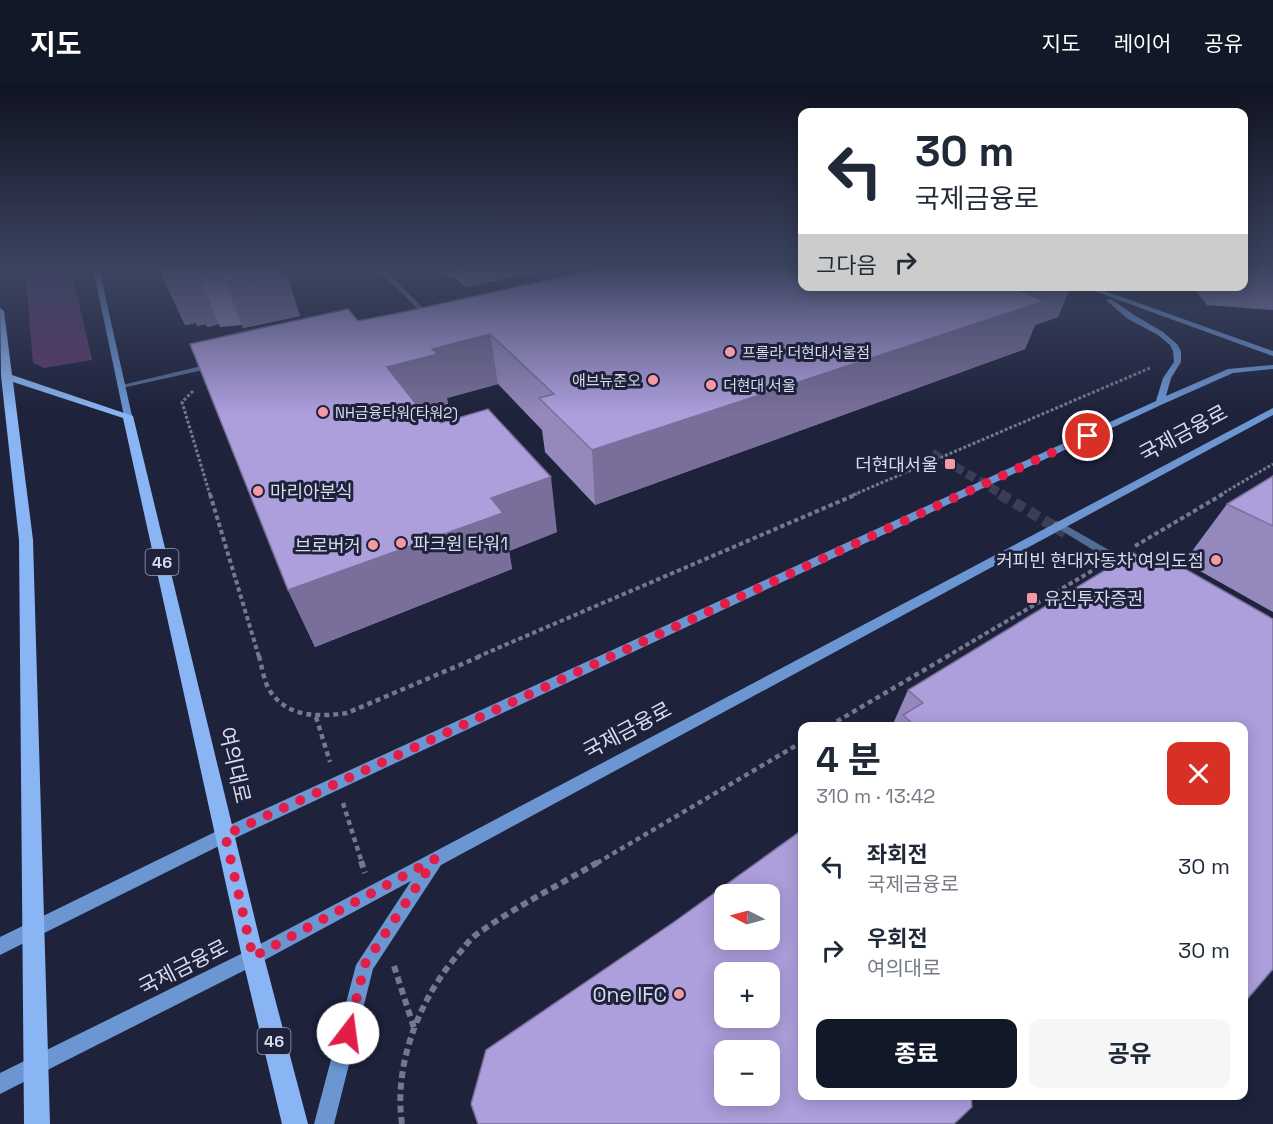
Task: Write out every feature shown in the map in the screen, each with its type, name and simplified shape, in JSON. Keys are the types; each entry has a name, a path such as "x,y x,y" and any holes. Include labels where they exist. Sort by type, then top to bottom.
{"main road":[{"path":"1,317 26,540 37,1124"},
{"path":"6,376 128,416"},
{"name":"여의대로","path":"128,416 253,957 295,1124"}],"street":[{"name":"여의대로","path":"107,317 128,416"},
{"path":"416,318 421,317"},
{"path":"1130,317 1153,327 1168,339 1175,349 1178,358 1176,368 1168,374 1160,402"},
{"path":"1167,317 1273,354"},
{"path":"122,386 226,362"},
{"name":"국제금융로","path":"0,946 225,835 1160,402 1231,371 1273,367"},
{"name":"국제금융로","path":"0,1084 253,957 1058,524 1273,411"},
{"path":"1058,524 1144,576"},
{"path":"324,1124 365,964 435,859"}],"path":[{"path":"182,402 269,690 281,705 297,714 328,717 358,708 1150,368 1155,363"},
{"path":"836,722 1273,464"},
{"path":"402,1124 402,1074 414,1028 442,975 475,935 798,744"}],"shaded area":[{"path":"29,317 82,317 92,360 44,368 33,363"}],"building":[{"path":"314,317 354,317 358,321 381,317 998,317 592,450 539,398 554,394 490,334 432,349 438,354 387,367 419,408 427,406 441,423 488,409 551,477 491,498 503,513 288,590 190,344"},
{"path":"1273,476 1273,526 1227,504"},
{"path":"1133,553 1149,562 1161,555 1273,619 1273,969 1248,998 1248,722 911,722 903,715 923,703 908,690"},
{"name":"One IFC","path":"798,833 798,1100 971,1100 972,1107 954,1124 478,1124 471,1104 486,1050 714,893 714,950 780,950 780,884 727,884"}],"tunnel":[{"path":"932,453 1003,495"},
{"path":"1000,494 1065,533"}],"place":[{"name":"프롤라 더현대서울점","path":"730,352"},
{"name":"애브뉴준오","path":"653,380"},
{"name":"더현대 서울","path":"711,385"},
{"name":"NH금융타워(타워2)","path":"323,412"},
{"name":"더현대서울","path":"950,464"},
{"name":"마리아분식","path":"258,491"},
{"name":"파크원 타워1","path":"401,543"},
{"name":"브로버거","path":"373,545"},
{"name":"커피빈 현대자동차 여의도점","path":"1216,560"},
{"name":"유진투자증권","path":"1032,598"},
{"name":"One IFC","path":"679,994"}],"route":[{"path":"348,1033 365,964 435,859 253,957 225,835 1088,436"}]}
